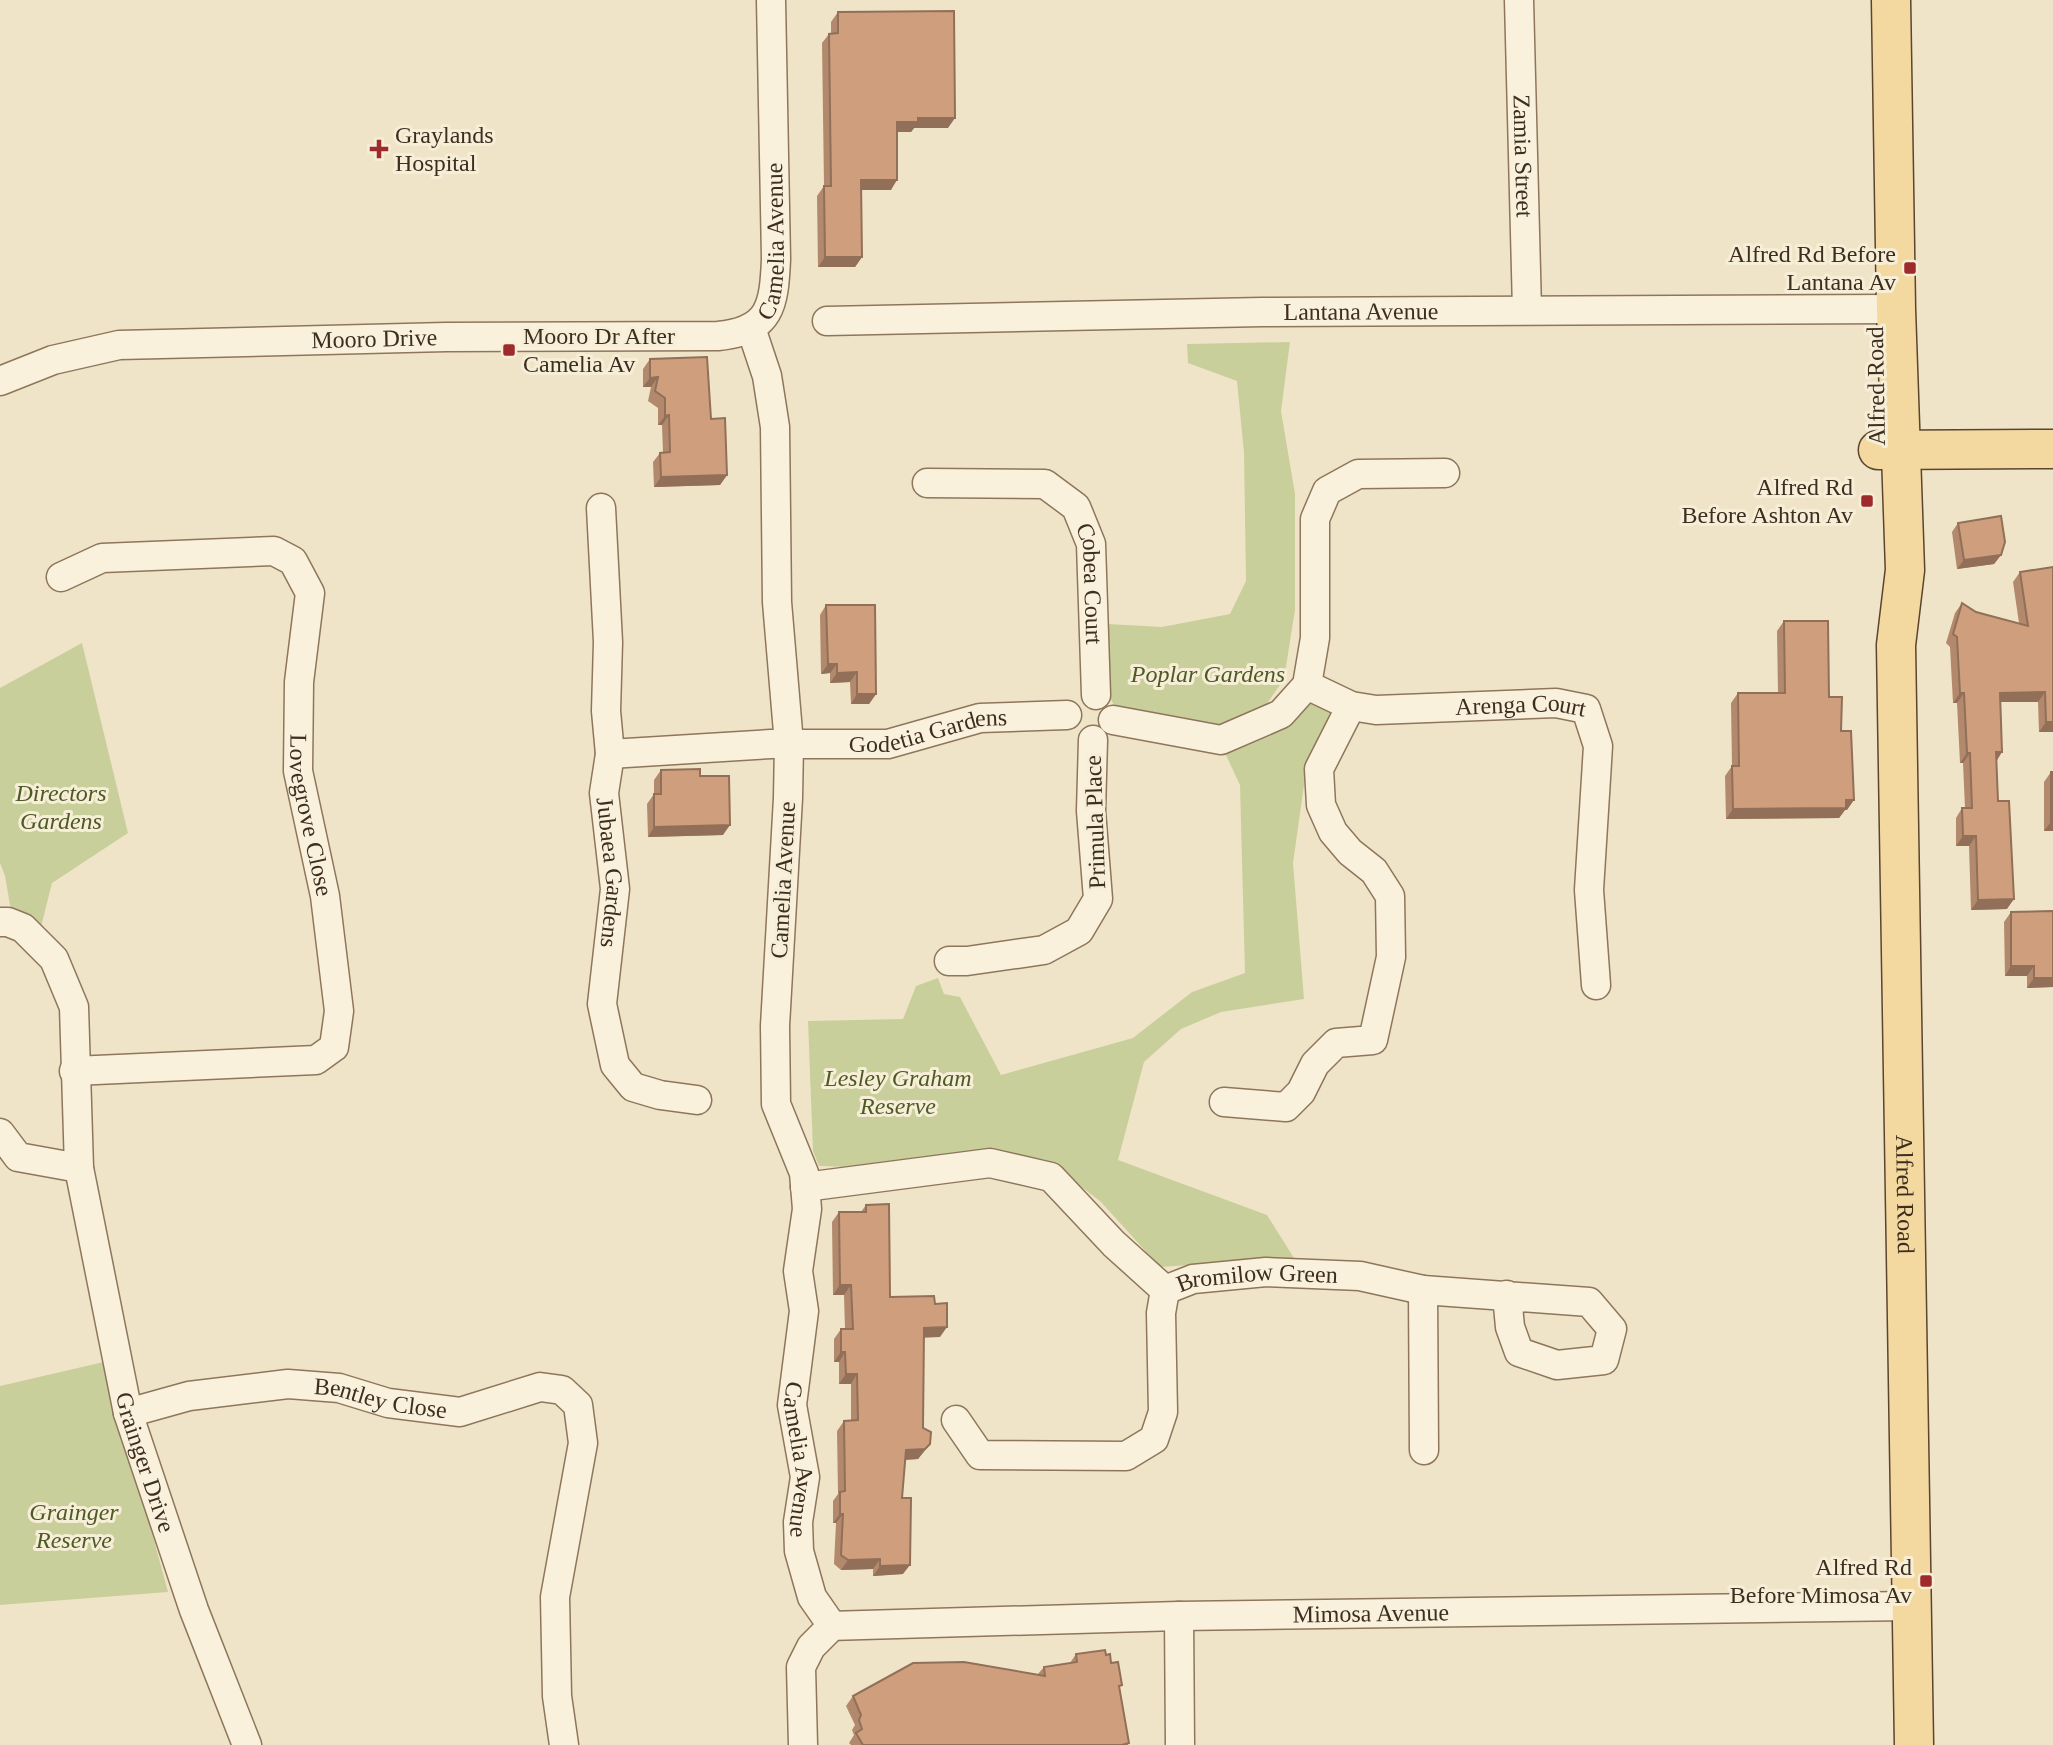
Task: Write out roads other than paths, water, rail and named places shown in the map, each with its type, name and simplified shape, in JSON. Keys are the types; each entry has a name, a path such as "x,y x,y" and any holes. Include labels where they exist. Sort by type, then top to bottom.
{"main road":[{"name":"Alfred Road","path":"1871,0 1876,225 1885,310"},
{"name":"Alfred Road","path":"1891,0 1885,310 1889,450 1881,570 1896,645 1914,1745"},
{"path":"1889,450 2053,449"}],"street":[{"name":"Camelia Avenue","path":"771,0 775,295 768,312 751,328 767,376 775,427 777,603 789,744 775,1026 776,1104 804,1173 807,1209 799,1271 804,1311 792,1405 805,1477 799,1522 799,1552 812,1597 828,1620 829,1626"},
{"name":"Zamia Street","path":"1519,0 1527,310"},
{"name":"Lantana Avenue","path":"827,321 1262,312 1885,310"},
{"name":"Mooro Drive","path":"0,381 53,360 119,345 446,337 719,336 737,334 751,328"},
{"path":"1113,720 1220,740 1281,714 1307,685 1315,639 1315,519 1327,491 1357,474 1445,473"},
{"name":"Cobea Court","path":"927,483 1045,484 1076,507 1091,544 1096,695"},
{"name":"Jubaea Gardens","path":"601,508 608,642 606,710 610,754 604,793 615,889 602,1004 615,1065 632,1087 660,1095 697,1100"},
{"name":"Lovegrove Close","path":"61,577 102,558 274,551 293,561 310,593 299,682 298,771 325,896 339,1011 334,1047 316,1060 74,1071"},
{"name":"Arenga Court","path":"1307,685 1351,706 1376,710 1556,703 1586,709 1598,746 1589,890 1596,985"},
{"path":"1096,695 1109,705 1113,720 1105,734 1093,740 1078,737 1072,731 1067,715 1074,701 1080,696 1096,695"},
{"path":"1224,1102 1286,1107 1301,1092 1315,1063 1336,1043 1373,1040 1391,957 1390,896 1374,871 1350,852 1333,832 1321,805 1319,769 1351,706"},
{"name":"Godetia Gardens","path":"789,744 888,744 980,718 1067,715"},
{"name":"Primula Place","path":"949,961 1044,950 1079,931 1098,899 1091,811 1093,740"},
{"path":"610,754 789,744"},
{"name":"Grainger Drive","path":"0,922 23,928 54,959 74,1007 79,1168 128,1413 194,1609 247,1745"},
{"path":"0,1133 18,1157 79,1168"},
{"name":"Bromilow Green","path":"805,1187 990,1164 1051,1177 1114,1244 1165,1290 1193,1279 1266,1272 1360,1276 1423,1290 1507,1295"},
{"path":"956,1420 980,1455 1126,1456 1154,1439 1163,1412 1161,1314 1165,1290"},
{"path":"1423,1290 1424,1450"},
{"name":"Bentley Close","path":"128,1413 189,1396 288,1384 338,1388 388,1403 460,1412 540,1387 562,1390 578,1405 583,1443 555,1597 557,1696 564,1745"},
{"name":"Mimosa Avenue","path":"829,1626 1179,1616 1912,1606"},
{"path":"1179,1616 1180,1745"},
{"path":"803,1745 801,1667 811,1647 829,1626"}],"place":[{"name":"Graylands Hospital","path":"379,149"},
{"name":"Alfred Rd Before Lantana Av","path":"1910,268"},
{"name":"Mooro Dr After Camelia Av","path":"509,350"},
{"name":"Alfred Rd Before Ashton Av","path":"1867,501"},
{"name":"Alfred Rd Before Mimosa Av","path":"1926,1581"}],"park label":[{"name":"Poplar Gardens","path":"1208,674"},
{"name":"Directors Gardens","path":"61,807"},
{"name":"Lesley Graham Reserve","path":"898,1092"},
{"name":"Grainger Reserve","path":"74,1526"}]}
